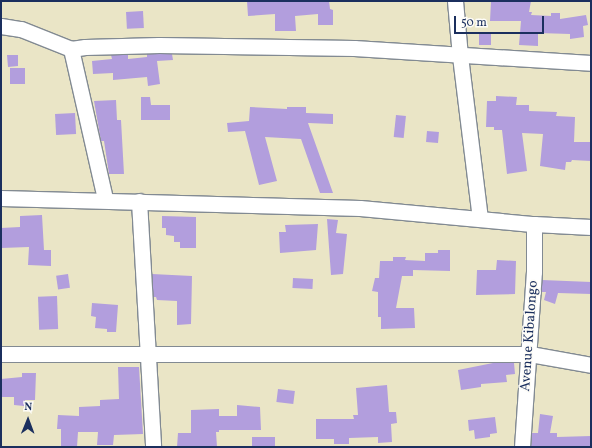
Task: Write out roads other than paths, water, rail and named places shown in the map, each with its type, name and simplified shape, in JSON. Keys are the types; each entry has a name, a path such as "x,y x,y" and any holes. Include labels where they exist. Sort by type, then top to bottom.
{"street":[{"path":"455,1 460,56 480,219"},
{"path":"1,26 21,29 71,49 115,46 354,48 460,56 591,63"},
{"path":"71,49 105,199"},
{"path":"1,198 105,199 360,208 534,224 591,227"},
{"path":"139,201 153,447"},
{"name":"Avenue Kibalongo","path":"522,447 530,354 534,272 534,224"},
{"path":"1,354 530,354 591,365"}]}
